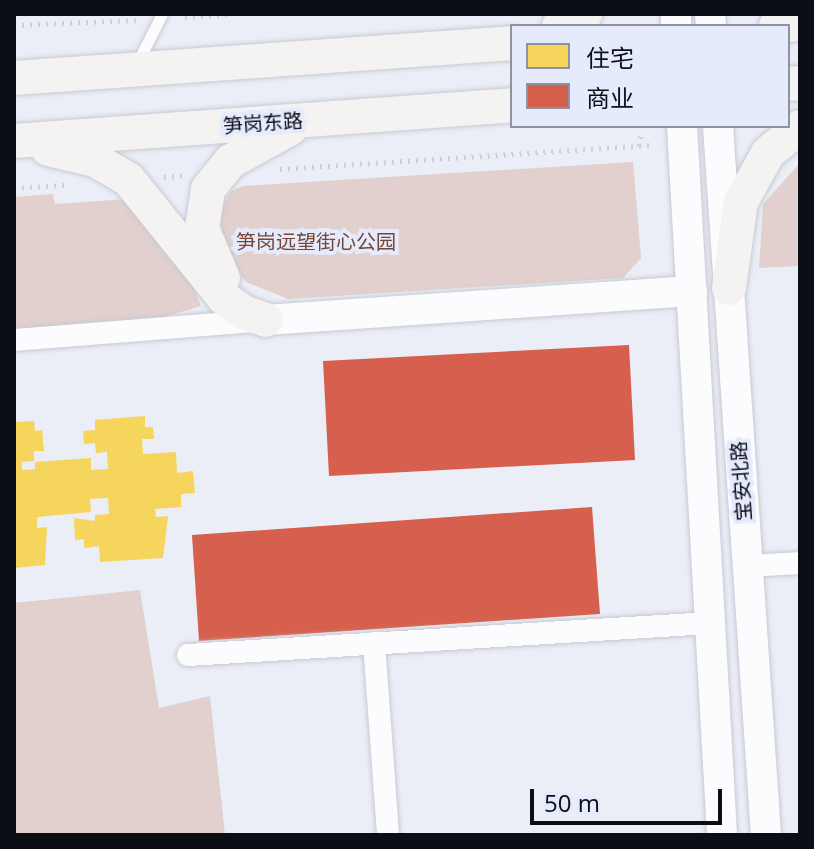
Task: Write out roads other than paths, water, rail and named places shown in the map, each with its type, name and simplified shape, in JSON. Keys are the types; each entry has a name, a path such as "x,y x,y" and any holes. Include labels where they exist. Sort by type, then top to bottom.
{"main road":[{"path":"563,24 585,14"},
{"path":"14,78 510,43"},
{"path":"14,60 53,75"},
{"name":"笋岗东路","path":"14,142 510,105"},
{"path":"266,320 235,293 213,261 202,208 208,189 231,161 257,143 308,120"},
{"path":"729,288 741,202 768,153 800,127"},
{"path":"14,142 95,160 129,180 224,298 243,312 266,320"}],"street":[{"name":"宝安北路","path":"682,128 722,835"},
{"name":"宝安北路","path":"718,128 766,835"},
{"path":"14,340 692,291"},
{"path":"747,566 800,563"},
{"path":"188,655 709,623"},
{"path":"374,643 388,835"}],"lane":[{"path":"134,69 162,14"}],"park label":[{"name":"笋岗远望街心公园","path":"316,241"}]}
